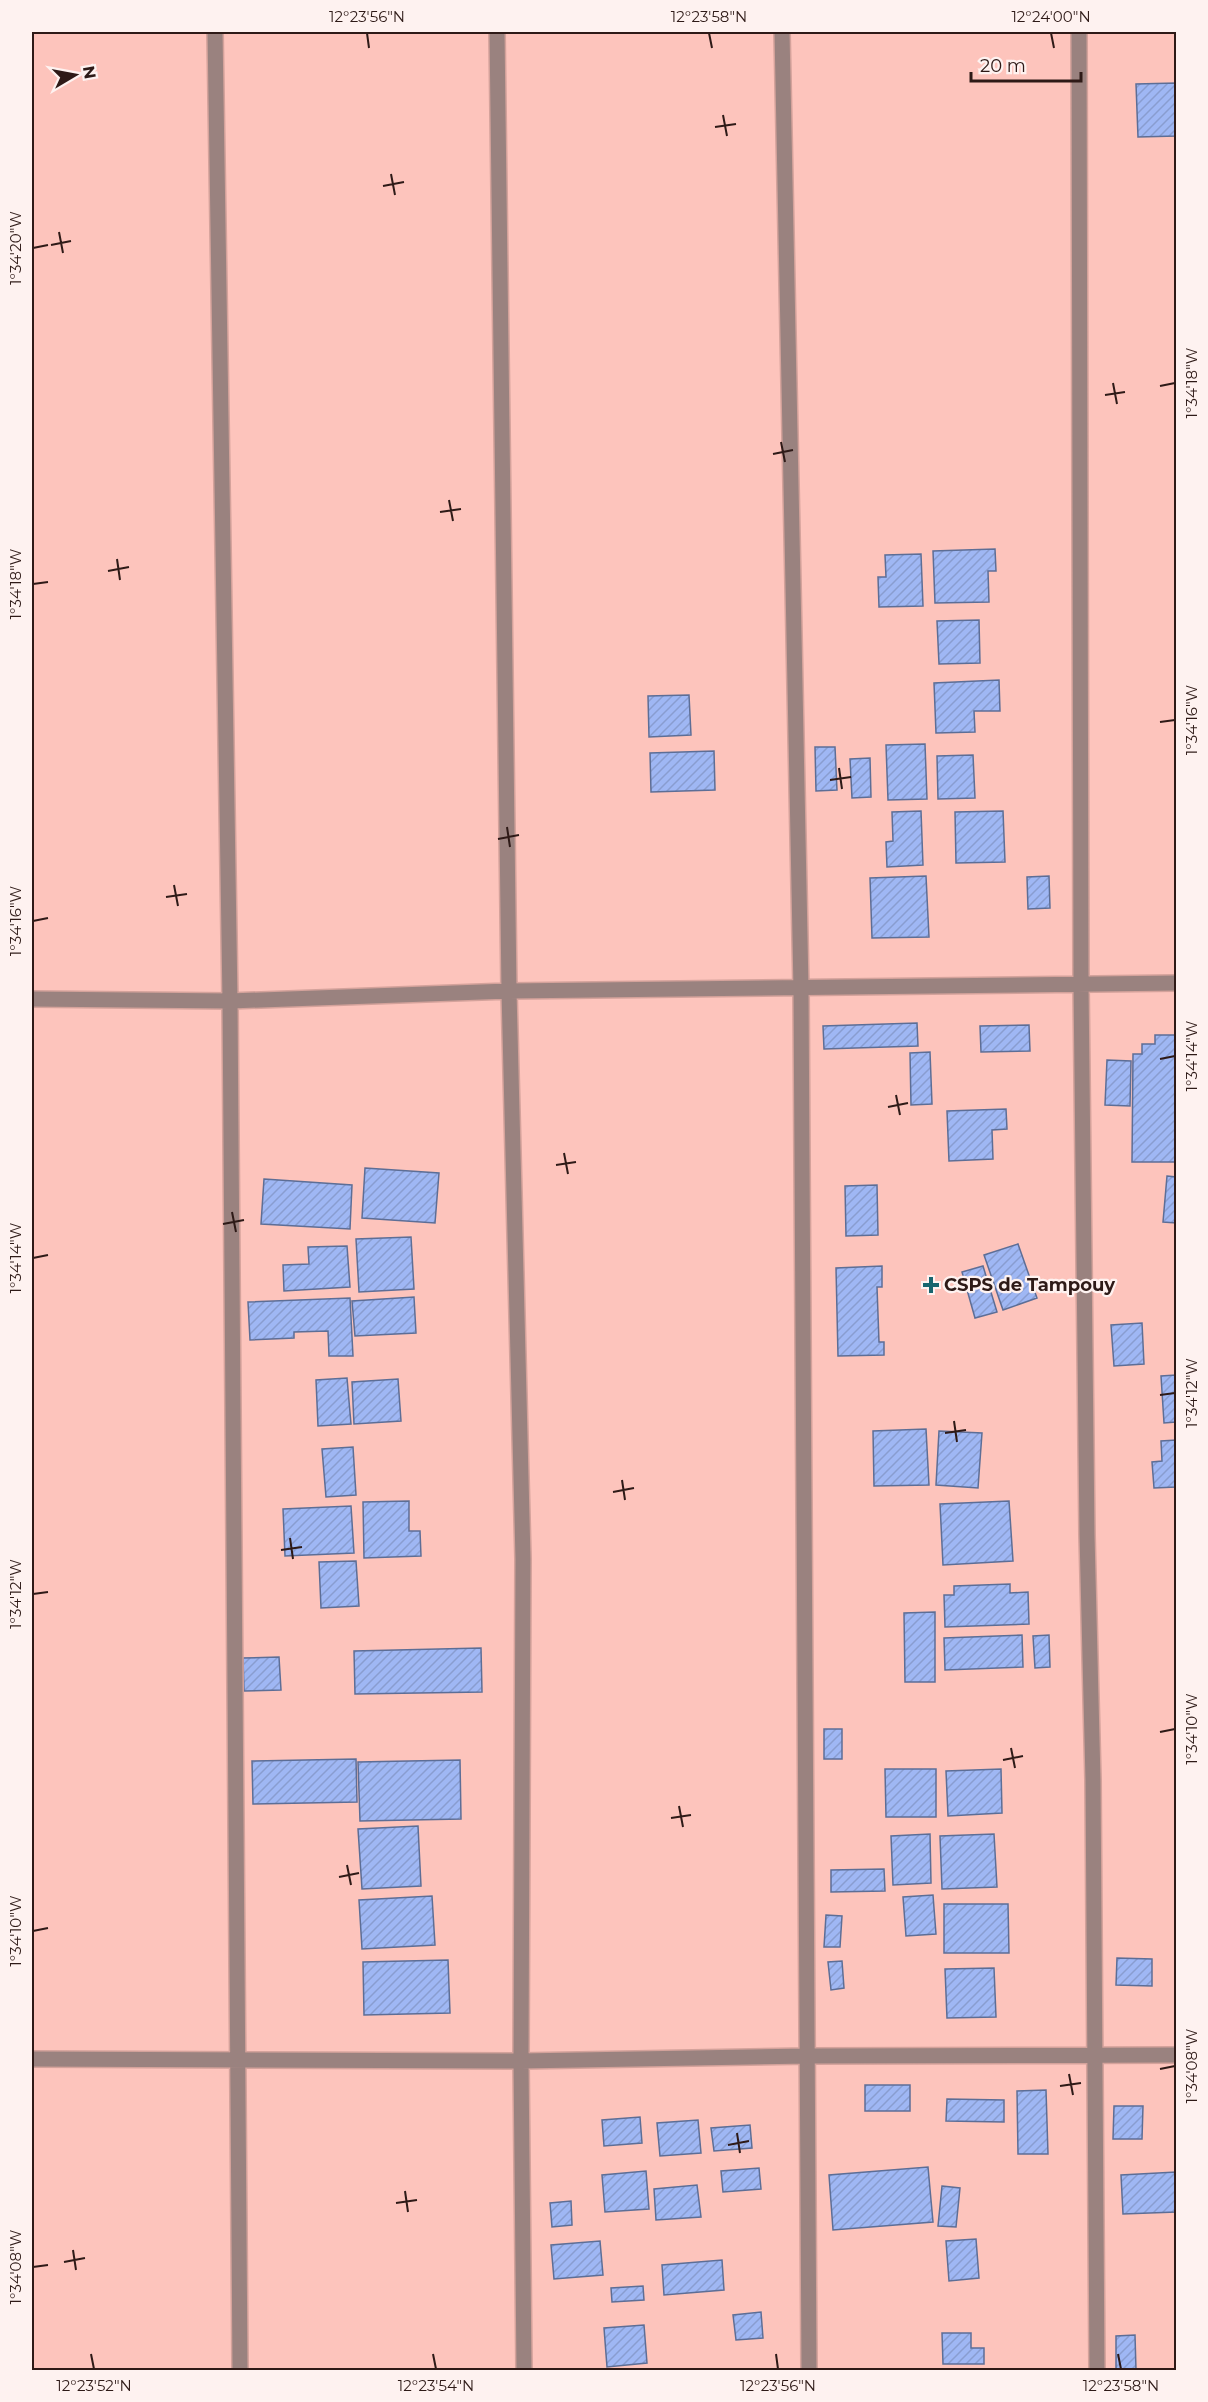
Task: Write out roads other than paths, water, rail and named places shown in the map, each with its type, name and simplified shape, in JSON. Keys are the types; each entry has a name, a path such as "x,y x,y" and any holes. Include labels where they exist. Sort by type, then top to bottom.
{"street":[{"path":"215,32 230,1001 240,2370"},
{"path":"497,32 509,991 524,1558 521,2061 524,2370"},
{"path":"782,32 801,988 809,2370"},
{"path":"1079,32 1081,984 1087,1535 1093,1780 1097,2370"},
{"path":"32,999 230,1001 509,991 1176,983"},
{"path":"32,2059 521,2061 808,2056 1176,2055"}],"place":[{"name":"CSPS de Tampouy","path":"931,1285"}]}
